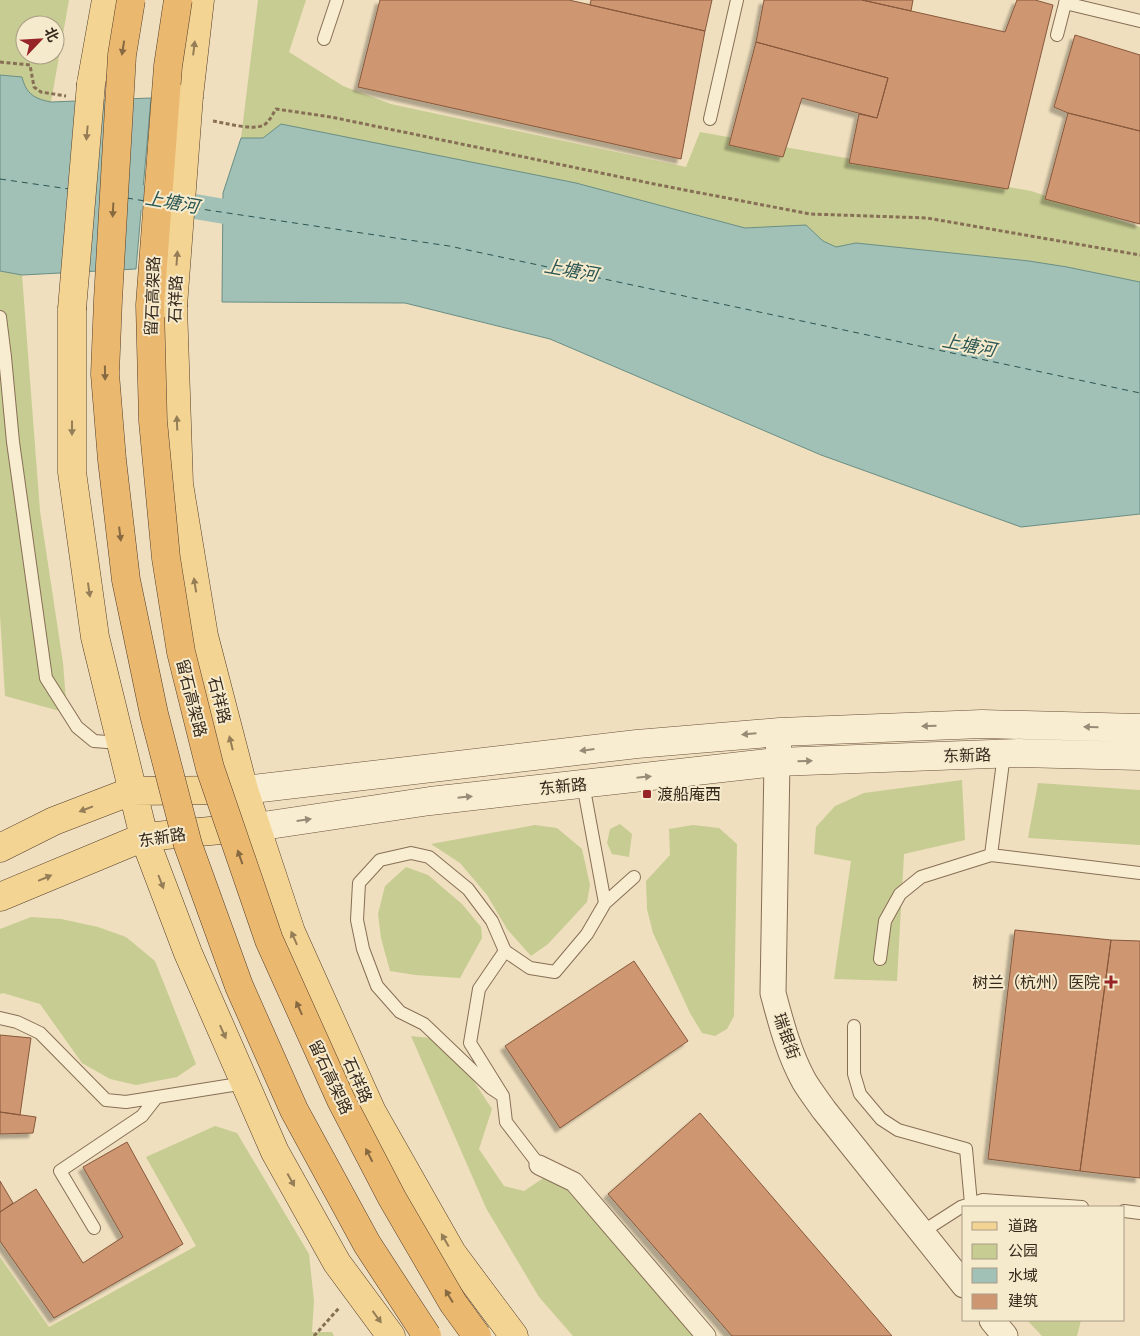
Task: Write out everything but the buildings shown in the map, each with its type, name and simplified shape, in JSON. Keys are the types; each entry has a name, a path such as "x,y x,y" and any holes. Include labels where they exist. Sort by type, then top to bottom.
{"highway":[{"path":"131,0 122,55 105,374 112,460 126,580 154,714 188,845 239,986 294,1110 367,1244 427,1336"},
{"name":"留石高架路","path":"178,0 168,66 150,305 153,421 166,558 181,652 210,768 269,940 340,1100 392,1198 453,1303 477,1336"}],"main road":[{"path":"106,0 81,90 72,309 72,472 96,637 144,837 188,953 275,1152 337,1264 391,1336"},
{"name":"石祥路","path":"200,0 189,96 173,306 179,484 204,636 244,790 291,932 372,1112 452,1253 514,1336"},
{"name":"东新路","path":"0,848 54,821 132,791 244,790 637,744 780,732 982,724 1140,728"},
{"name":"东新路","path":"0,897 144,837 256,827 430,801 777,762 1004,754 1140,756"}],"street":[{"name":"瑞银街","path":"780,732 777,762 773,993 780,1020 804,1080 824,1110 962,1282"},
{"path":"539,1165 574,1182 706,1336"},
{"path":"993,1321 1005,1336"}],"lane":[{"path":"324,40 337,0"},
{"path":"710,119 737,0"},
{"path":"1057,35 1066,1 1140,21"},
{"path":"0,317 13,442 46,678 77,727 94,741 120,743"},
{"path":"991,855 1004,754"},
{"path":"583,784 605,903"},
{"path":"503,1096 491,1088 424,1024 400,1012 377,986 362,949 357,920 360,883 380,860 410,853 429,857 468,889 492,921 505,951 530,968 556,972 587,934 605,903 634,877"},
{"path":"880,959 885,921 900,894 921,876 991,855 1140,873"},
{"path":"505,951 479,989 470,1043 503,1096 506,1122 539,1165"},
{"path":"0,1018 17,1022 40,1033 106,1100 126,1102 245,1083"},
{"path":"854,1026 854,1074 860,1094 881,1119 898,1130 966,1149 971,1204"},
{"path":"94,1228 60,1171 142,1116 156,1098"},
{"path":"964,1206 983,1200 1068,1206"},
{"path":"922,1232 962,1207"},
{"path":"1125,1211 1140,1213"}],"path":[{"path":"0,62 30,65 34,87 41,92 81,90"},
{"path":"213,121 251,127 262,126 270,120 276,109 331,116 658,185 810,214 927,218 1140,255"},
{"path":"314,1336 356,1289"}],"green space":[{"path":"0,0 69,0 65,23 65,15 15,15 15,65 58,65 51,102 40,99 28,92 21,77 0,75"},
{"path":"258,0 306,0 289,52 343,86 391,104 686,167 700,132 1031,191 1140,227 1140,282 1029,261 856,243 836,247 823,241 806,225 745,228 576,183 281,124 263,138 241,138"},
{"path":"0,271 22,275 40,511 63,663 67,713 5,696 0,615"},
{"path":"962,780 965,840 904,854 897,981 834,979 851,861 814,854 816,827 835,806 864,793"},
{"path":"1038,783 1140,790 1140,845 1028,838"},
{"path":"620,824 632,834 629,857 612,854 607,843 610,829"},
{"path":"535,825 557,828 582,849 590,885 587,902 548,944 531,956 507,929 487,895 460,863 431,844"},
{"path":"693,825 719,828 737,844 734,1016 727,1029 715,1036 702,1033 690,1013 653,933 647,909 646,881 670,855 669,829"},
{"path":"406,867 428,875 462,904 481,927 482,938 460,978 390,971 381,938 378,914 385,886"},
{"path":"31,917 61,919 98,927 126,937 155,961 196,1064 177,1077 136,1085 110,1079 82,1063 40,1004 3,993 0,994 0,929"},
{"path":"411,1036 430,1038 454,1051 492,1109 479,1149 504,1186 524,1191 551,1173 698,1336 573,1336 539,1297 486,1208"},
{"path":"215,1126 237,1133 309,1254 314,1301 312,1332 332,1332 334,1336 0,1336 0,1257 49,1327 196,1246 146,1157"},
{"path":"1028,1321 1081,1321 1077,1336 1042,1336"}],"water":[{"path":"0,75 22,77 26,88 32,95 51,102 151,98 136,269 22,275 0,271"},
{"path":"281,124 576,183 745,228 806,225 823,241 836,247 856,243 1029,261 1140,282 1140,514 1021,527 821,455 550,339 405,303 222,302 223,193 241,138 263,138"}],"waterway":[{"name":"上塘河","path":"109,192 257,217"}],"ferry route":[{"path":"0,179 69,189"},
{"path":"127,198 145,201"},
{"path":"194,208 449,246 1140,393"}],"place":[{"name":"渡船庵西","path":"647,794"},
{"name":"树兰（杭州）医院","path":"1111,982"}]}
